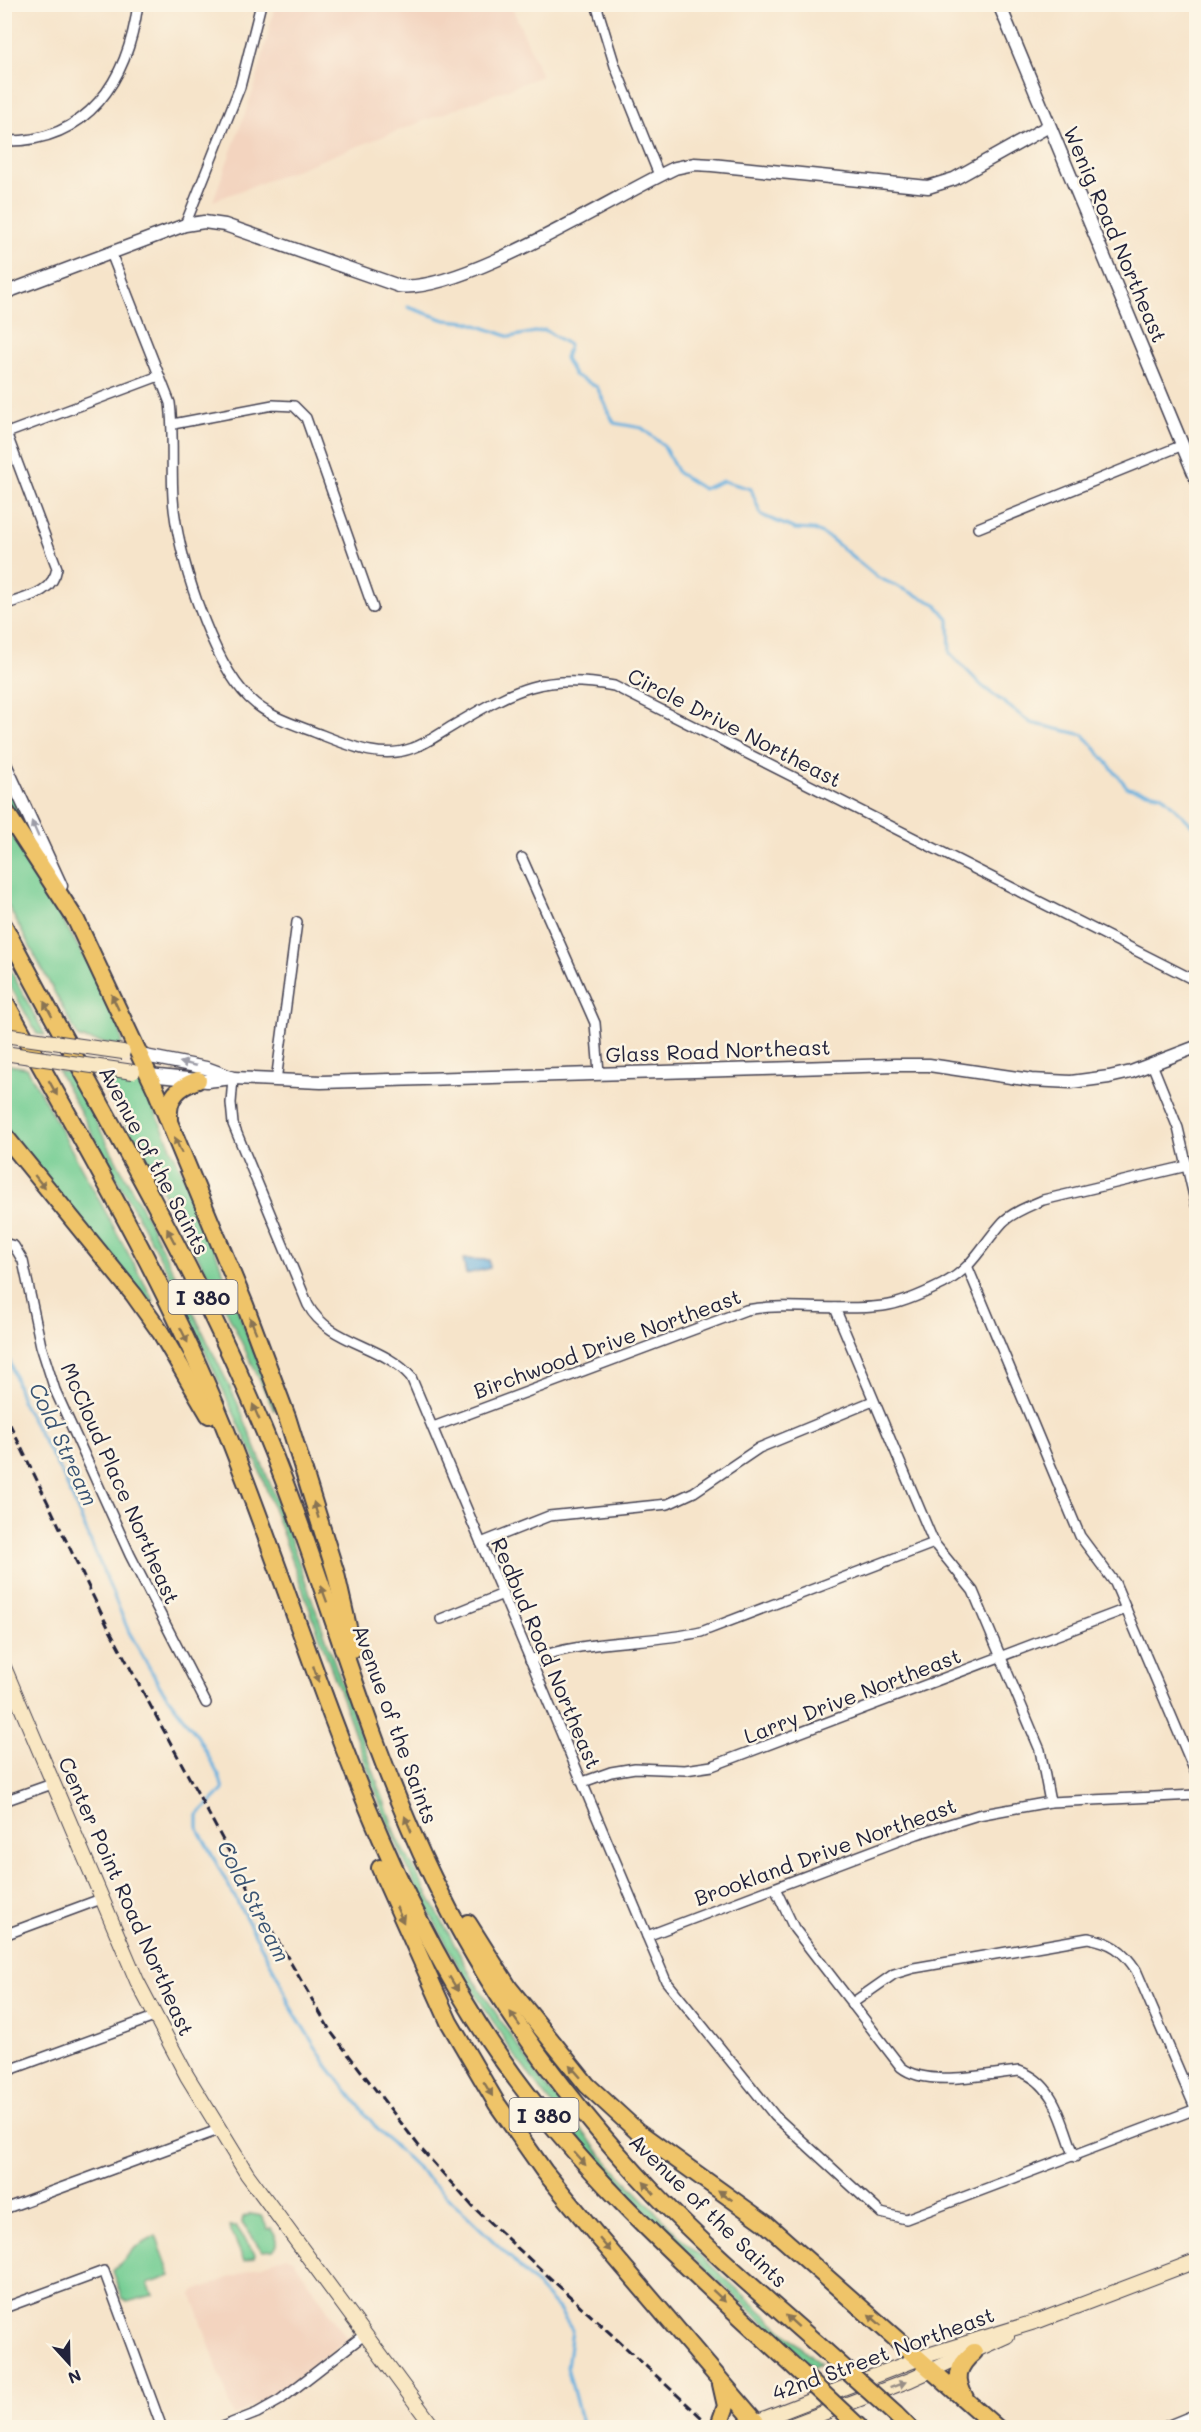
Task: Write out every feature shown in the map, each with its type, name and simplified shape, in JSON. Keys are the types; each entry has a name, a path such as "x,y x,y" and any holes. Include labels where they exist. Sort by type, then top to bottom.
{"highway":[{"path":"4,809 76,920 140,1055 141,1073 169,1123 245,1305 287,1417 336,1574 352,1640 358,1689"},
{"name":"Avenue of the Saints","path":"4,926 228,1347 277,1463 388,1774 432,1877 458,1927 507,2009 572,2098 610,2145 667,2206 909,2427"},
{"name":"I 380","path":"4,1000 160,1285 206,1383 246,1481 363,1800 399,1882 430,1944 507,2067 580,2160 635,2217 860,2427"},
{"path":"169,1123 168,1110 172,1097 180,1088 198,1080"},
{"path":"4,1135 134,1295 161,1333 246,1481"},
{"path":"363,1800 376,1860 396,1906 449,2022 498,2104 566,2197 719,2377 752,2426"},
{"path":"432,1877 466,1920 509,1988 587,2085 637,2131 765,2223 998,2427"},
{"path":"966,2399 957,2383 959,2370 963,2361 974,2352"},
{"path":"718,2427 724,2414 726,2399 719,2377"}],"main road":[{"path":"4,1035 140,1055"},
{"path":"4,1053 141,1073"},
{"name":"Center Point Road Northeast","path":"5,1670 101,1899 154,2017 247,2174 434,2427"},
{"name":"42nd Street Northeast","path":"784,2427 933,2370 1041,2320 1197,2261"},
{"name":"42nd Street Northeast","path":"752,2426 918,2359 970,2340 1041,2320"}],"street":[{"path":"4,141 24,141 52,134 79,121 103,99 130,44 138,4"},
{"path":"185,225 240,87 261,4"},
{"path":"596,4 615,66 659,175"},
{"name":"Wenig Road Northeast","path":"999,4 1197,478"},
{"path":"4,293 185,225 204,222 225,225 399,286 415,288 435,284 500,258 675,168 694,164 928,188 954,179 1049,126"},
{"name":"Circle Drive Northeast","path":"111,253 170,403 173,424 173,500 185,567 237,684 250,699 280,719 360,749 389,753 416,747 514,691 532,684 593,682 614,686 1197,981"},
{"path":"4,605 45,590 53,583 57,568 6,430 159,376"},
{"path":"173,424 273,405 294,406 306,418 373,608"},
{"path":"978,528 1183,445"},
{"path":"4,762 76,920"},
{"path":"522,858 595,1023 599,1073"},
{"path":"276,1082 297,922"},
{"name":"Glass Road Northeast","path":"233,1078 276,1082 929,1065 1052,1083 1109,1077 1197,1047"},
{"path":"140,1055 206,1068 233,1078"},
{"path":"1152,1064 1171,1106 1197,1205"},
{"path":"141,1073 198,1080 233,1078"},
{"name":"Redbud Road Northeast","path":"233,1078 231,1103 233,1124 313,1315 333,1332 401,1365 418,1391 666,1981 676,1995 775,2116 881,2213 892,2218 906,2219 920,2216 1075,2157"},
{"name":"Birchwood Drive Northeast","path":"432,1426 746,1310 772,1305 835,1308 885,1306 942,1284 968,1268 1004,1222 1022,1209 1043,1200 1187,1166"},
{"name":"McCloud Place Northeast","path":"4,1243 14,1246 23,1261 41,1346 55,1390 130,1554 206,1703"},
{"path":"968,1268 1080,1536 1115,1583 1197,1774"},
{"path":"835,1308 934,1543 973,1591 1040,1750 1050,1802"},
{"path":"482,1543 549,1516 668,1504 694,1492 759,1448 873,1401"},
{"path":"530,1660 555,1651 667,1639 701,1632 934,1543"},
{"path":"441,1619 503,1594"},
{"name":"Larry Drive Northeast","path":"583,1782 610,1772 635,1768 685,1770 712,1766 1002,1658 1126,1609"},
{"path":"4,1801 52,1784"},
{"name":"Brookland Drive Northeast","path":"647,1936 944,1825 978,1815 1050,1802 1197,1795"},
{"path":"775,1888 794,1928 851,2004 909,2074 927,2079 1019,2071 1032,2075 1051,2095 1075,2157 1196,2110 1136,1970 1121,1951 1102,1940 1088,1938 915,1968 894,1974 851,2004"},
{"path":"4,1935 101,1899"},
{"path":"4,2072 154,2017"},
{"path":"4,2209 221,2129"},
{"path":"4,2308 104,2271 162,2427"},
{"path":"219,2427 256,2413 280,2400 364,2335"},
{"path":"1162,2427 1197,2414"}],"shaded area":[{"path":"275,5 511,5 542,76 213,201 256,83"},
{"path":"287,2256 293,2259 347,2339 280,2392 234,2416 192,2295 195,2291"}],"green space":[{"path":"4,775 38,851 5,799"},
{"path":"4,821 88,963 120,1028 122,1042 120,1046 79,1038 5,900"},
{"path":"4,958 45,1035 37,1034 5,976"},
{"path":"4,1064 27,1068 154,1301 149,1304 23,1153 5,1126"},
{"path":"58,1071 70,1073 149,1222 238,1404 275,1496 397,1837 472,1977 537,2075 611,2166 685,2242 820,2364 813,2367 666,2233 580,2141 512,2052 456,1962 415,1885 385,1817 257,1463 168,1272"},
{"path":"100,1077 148,1085 150,1100 202,1217 276,1409 274,1410 219,1295"},
{"path":"251,2214 261,2216 268,2229 271,2228 275,2234 277,2242 273,2250 262,2251 242,2222 243,2217"},
{"path":"229,2226 236,2226 255,2254 254,2257 244,2261"},
{"path":"156,2236 171,2276 148,2284 153,2295 127,2302 123,2299 113,2271 135,2248"}],"water":[{"path":"463,1259 489,1260 490,1268 466,1274"}],"waterway":[{"path":"408,307 445,320 468,322 510,337 545,330 569,345 565,358 574,375 597,387 614,423 642,428 663,445 678,473 703,489 723,481 751,489 761,515 795,529 814,530 830,538 877,577 936,604 949,620 950,653 982,686 1031,723 1084,735 1128,788 1162,795 1196,829"},
{"name":"Cold Stream","path":"4,1342 23,1404 63,1476 129,1632 161,1688 198,1737 220,1778 223,1790 198,1815 198,1829 279,1979 290,2006 326,2064 379,2131 513,2260 559,2310 572,2330 567,2367 583,2428"}],"railway":[{"path":"4,1412 107,1625 267,1922 331,2032 422,2150 473,2207 713,2428"}]}
